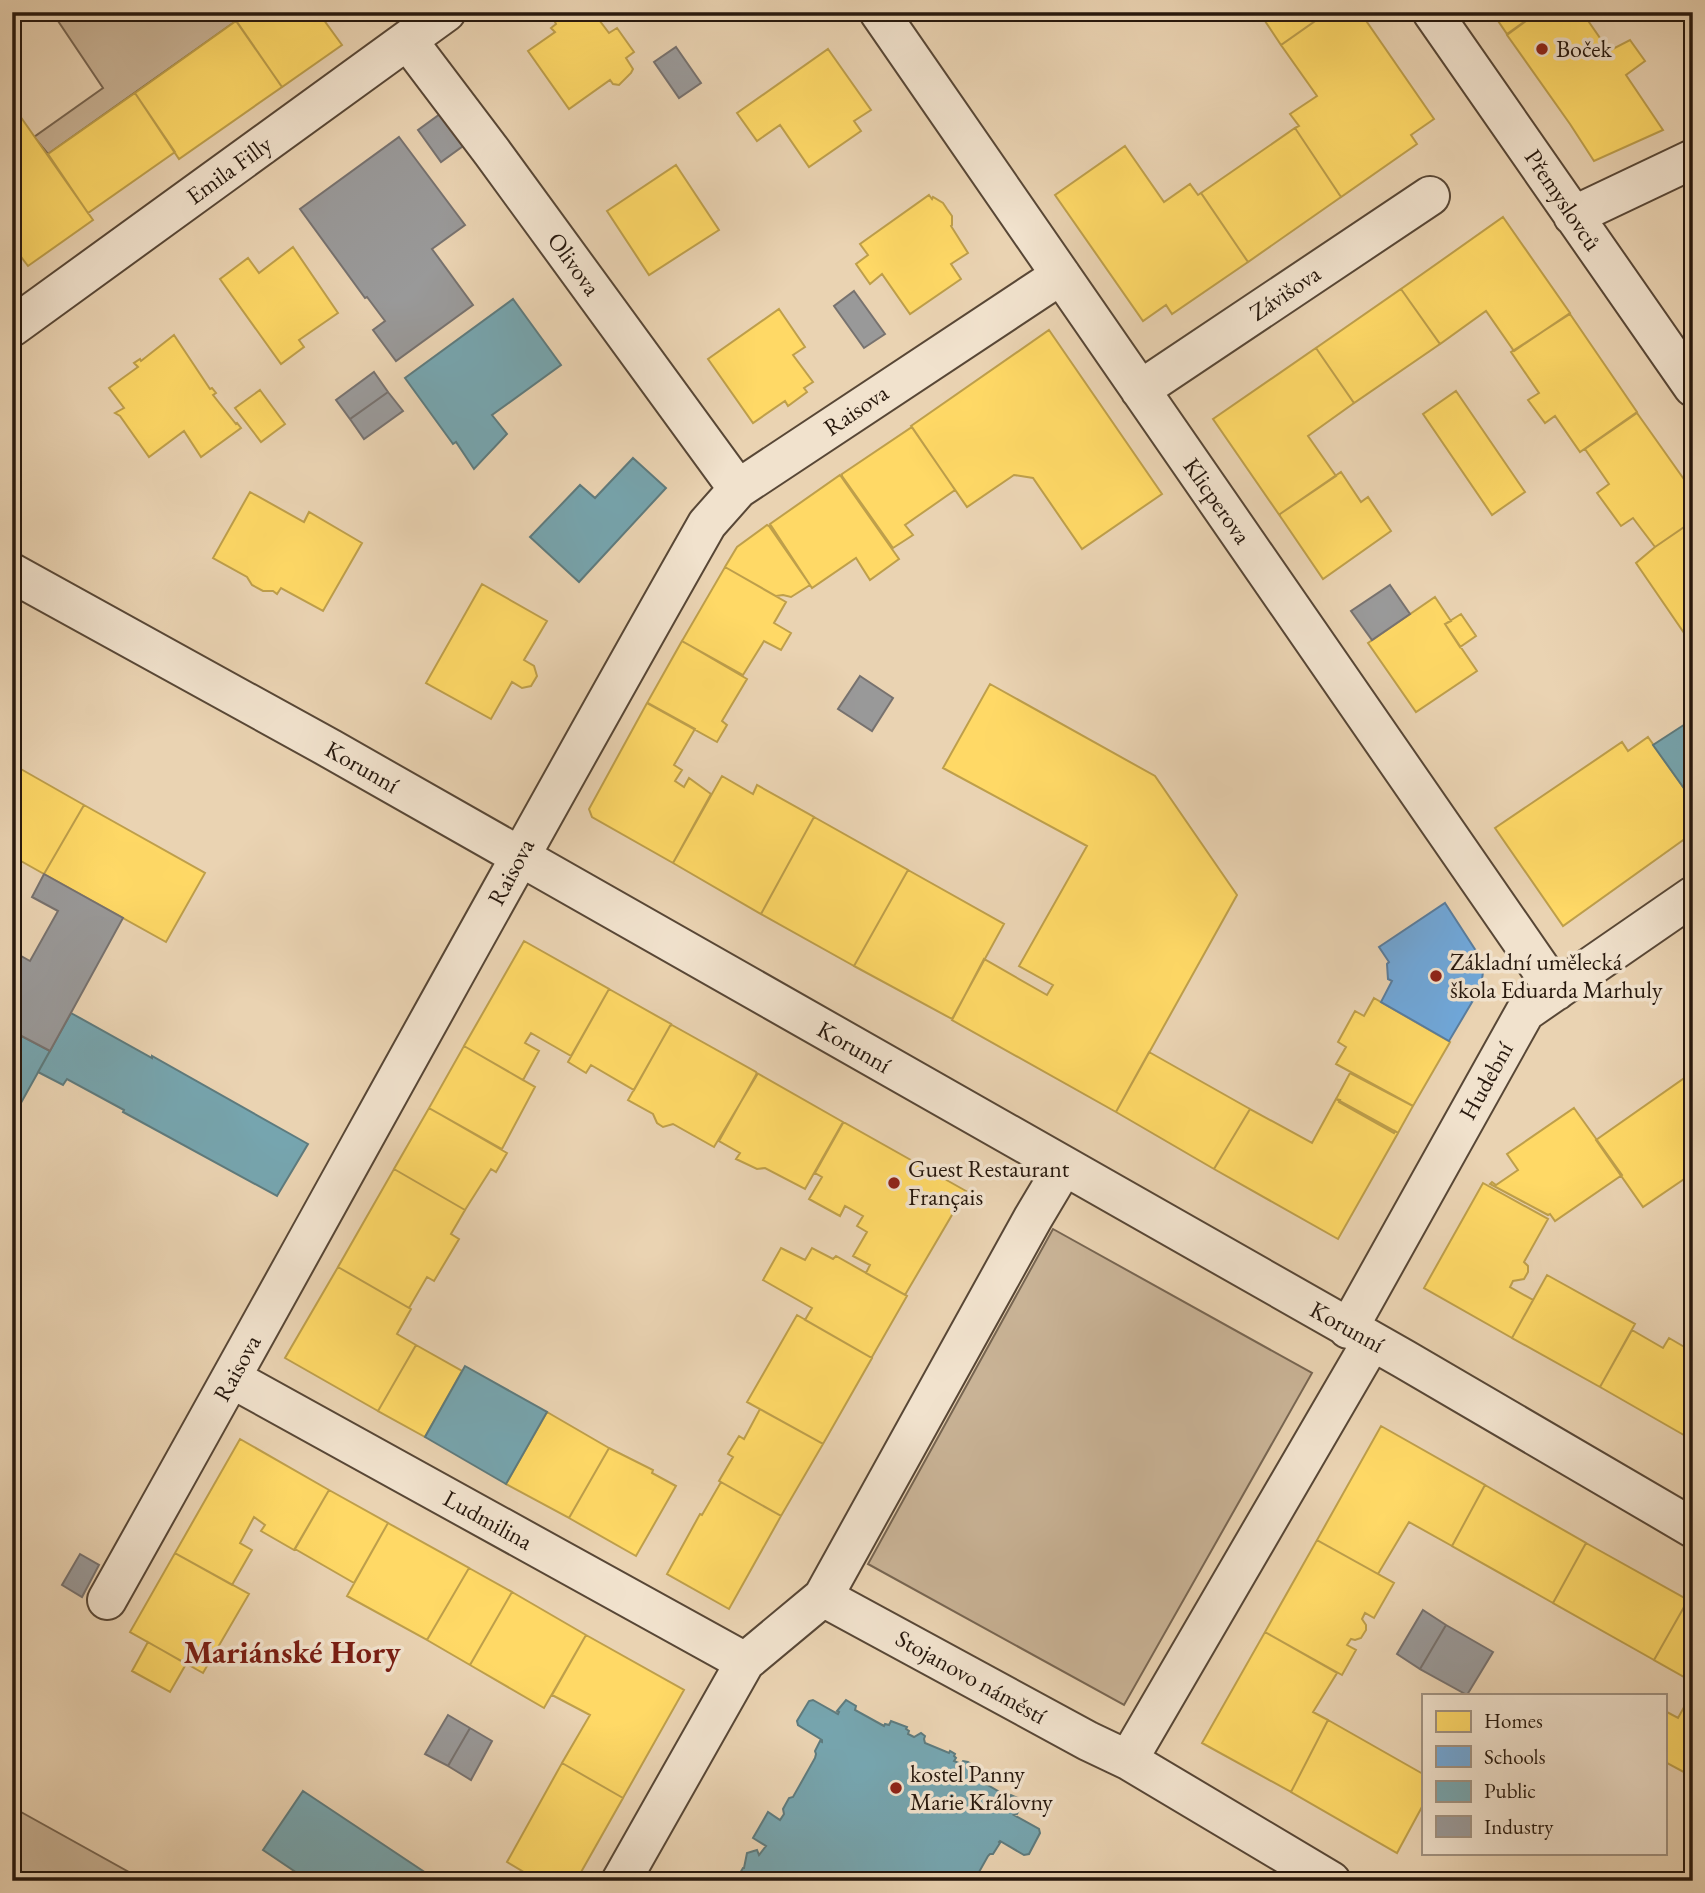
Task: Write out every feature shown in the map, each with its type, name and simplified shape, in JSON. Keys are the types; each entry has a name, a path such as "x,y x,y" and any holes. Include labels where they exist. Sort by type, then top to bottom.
{"street":[{"name":"Emila Filly","path":"12,327 446,12"},
{"name":"Klicperova","path":"879,12 1556,991"},
{"name":"Přemyslovců","path":"1432,12 1693,387"},
{"name":"Olivova","path":"408,41 738,489"},
{"path":"1573,216 1693,159"},
{"name":"Závišova","path":"1140,390 1430,196"},
{"name":"Raisova","path":"107,1600 519,856 707,524 738,489 1061,275"},
{"name":"Korunní","path":"12,573 331,749 1360,1335 1693,1528"},
{"name":"Hudební","path":"1360,1335 1525,1012 1693,896"},
{"path":"621,1881 745,1662 823,1597 1064,1166"},
{"path":"1128,1760 1360,1335"},
{"name":"Ludmilina","path":"232,1378 745,1662"},
{"name":"Stojanovo náměstí","path":"823,1597 1128,1760 1331,1881"}],"shaded area":[{"path":"52,12 230,12 236,21 48,154 34,137 103,88"},
{"path":"1053,1229 1312,1373 1124,1705 868,1564"},
{"path":"12,1807 145,1881 12,1881"}],"building: Homes":[{"path":"244,12 256,12 259,16 264,12 318,12 342,45 282,87 235,19"},
{"path":"559,12 593,12 609,33 617,28 634,52 626,58 633,69 619,85 610,80 569,109 528,51 555,32 551,28 556,24"},
{"path":"1259,12 1328,12 1281,45"},
{"path":"1328,12 1360,12 1434,119 1411,135 1417,144 1341,197 1295,128 1299,126 1290,114 1317,96 1281,45"},
{"path":"1492,12 1538,12 1507,34"},
{"path":"1538,12 1582,12 1609,51 1630,40 1645,61 1626,75 1663,130 1594,161 1507,35"},
{"path":"236,21 282,87 179,159 135,93"},
{"path":"828,49 871,110 854,121 861,131 809,167 780,125 757,141 737,113"},
{"path":"135,93 175,152 88,213 48,154"},
{"path":"20,116 93,220 28,266 12,245 12,122"},
{"path":"1295,128 1341,197 1248,262 1201,193"},
{"path":"1125,146 1164,202 1190,184 1198,195 1201,193 1248,262 1172,314 1166,305 1143,321 1055,195"},
{"path":"676,165 719,230 649,275 607,211"},
{"path":"929,195 943,203 952,216 951,226 968,253 951,264 961,279 910,314 882,274 870,284 856,264 868,255 860,244"},
{"path":"1503,217 1570,313 1514,351 1486,311 1440,344 1401,289"},
{"path":"293,247 338,313 299,340 304,347 281,364 220,279 248,258 259,273"},
{"path":"1401,289 1440,344 1354,403 1316,348"},
{"path":"779,309 805,347 793,355 813,382 804,388 807,392 788,406 785,401 753,423 708,359"},
{"path":"1570,314 1637,412 1580,452 1555,416 1545,423 1528,400 1539,393 1511,352"},
{"path":"1049,330 1162,494 1082,549 1033,478 1014,475 967,507 911,426"},
{"path":"174,335 210,389 216,393 213,395 241,428 201,457 184,431 149,457 120,416 115,413 124,408 109,388 138,367 134,363 140,359 141,361"},
{"path":"1316,348 1354,403 1308,436 1336,476 1280,516 1213,419"},
{"path":"260,390 285,424 261,442 235,408"},
{"path":"1456,391 1525,492 1492,515 1423,414"},
{"path":"1637,413 1693,492 1693,521 1655,547 1633,518 1621,526 1597,493 1609,484 1585,449"},
{"path":"912,427 955,490 905,525 913,535 893,548 842,474"},
{"path":"1341,472 1361,502 1368,497 1391,531 1323,579 1280,514"},
{"path":"840,475 899,559 870,580 856,558 812,588 770,524"},
{"path":"250,492 304,522 309,512 362,543 323,611 281,588 277,594 263,591 252,585 247,577 213,558"},
{"path":"1693,521 1693,646 1636,563"},
{"path":"767,525 810,585 791,597 776,596 725,567 737,547"},
{"path":"725,567 786,602 774,623 791,633 781,650 764,641 743,675 682,641"},
{"path":"482,584 547,621 524,660 534,666 537,676 531,686 522,688 512,682 491,719 426,683"},
{"path":"1435,597 1451,621 1445,624 1477,671 1416,712 1368,643"},
{"path":"1461,614 1476,636 1460,647 1445,624"},
{"path":"682,641 747,679 722,721 727,725 717,742 647,703"},
{"path":"990,684 1155,776 1237,895 1116,1112 952,1020 984,959 1047,995 1053,985 1019,966 1087,846 943,768"},
{"path":"647,703 695,729 674,765 682,770 675,781 684,787 689,778 711,794 673,863 592,817 589,809"},
{"path":"1648,737 1693,801 1693,833 1563,926 1495,828 1622,742 1628,751"},
{"path":"12,764 84,805 44,874 12,856"},
{"path":"722,776 753,794 757,785 814,817 761,914 673,863"},
{"path":"84,805 205,873 166,942 44,874"},
{"path":"814,817 908,870 854,966 761,914"},
{"path":"908,870 1004,924 952,1019 854,966"},
{"path":"524,941 609,989 571,1056 531,1033 525,1043 539,1051 523,1080 464,1046"},
{"path":"609,989 671,1024 634,1090 591,1065 586,1073 568,1062"},
{"path":"1374,998 1450,1042 1413,1106 1336,1064 1346,1047 1338,1042 1355,1011 1364,1016"},
{"path":"672,1025 756,1072 757,1075 714,1147 673,1124 663,1127 657,1123 653,1114 628,1100"},
{"path":"464,1046 535,1087 502,1149 429,1108"},
{"path":"1149,1052 1250,1109 1214,1169 1116,1112"},
{"path":"1693,1072 1693,1173 1643,1207 1596,1140"},
{"path":"757,1073 843,1122 805,1189 765,1168 757,1169 736,1159 740,1153 719,1141"},
{"path":"1350,1073 1413,1106 1398,1133 1336,1099"},
{"path":"1336,1099 1398,1133 1338,1239 1214,1169 1250,1109 1312,1143"},
{"path":"429,1108 507,1153 496,1172 491,1169 465,1210 394,1169"},
{"path":"1574,1108 1622,1175 1555,1221 1550,1214 1490,1184 1492,1182 1496,1185 1518,1170 1507,1154"},
{"path":"843,1123 966,1191 905,1295 866,1273 870,1265 853,1256 867,1232 857,1226 863,1216 845,1206 840,1216 809,1199 822,1177 815,1173"},
{"path":"394,1169 465,1210 451,1234 459,1239 434,1281 427,1277 409,1308 338,1267"},
{"path":"1483,1183 1548,1219 1524,1262 1528,1266 1528,1272 1524,1279 1513,1281 1510,1287 1533,1300 1512,1338 1424,1288"},
{"path":"781,1248 805,1260 812,1248 833,1259 836,1256 907,1296 872,1357 805,1320 812,1308 763,1280"},
{"path":"338,1267 411,1309 397,1334 416,1345 378,1411 285,1358"},
{"path":"1547,1275 1635,1324 1600,1387 1512,1338"},
{"path":"797,1315 872,1358 823,1444 747,1402"},
{"path":"1632,1330 1663,1348 1669,1338 1693,1352 1690,1363 1693,1364 1693,1431 1689,1438 1600,1387"},
{"path":"416,1345 462,1371 425,1437 378,1411"},
{"path":"760,1409 823,1444 781,1516 719,1481 733,1457 728,1454 739,1436 744,1439"},
{"path":"547,1412 609,1448 569,1518 506,1484"},
{"path":"1381,1426 1485,1485 1452,1546 1409,1522 1378,1574 1317,1540"},
{"path":"240,1439 329,1490 294,1550 261,1531 265,1525 254,1517 240,1543 252,1550 232,1585 175,1553"},
{"path":"609,1448 653,1470 652,1473 676,1486 636,1556 569,1518"},
{"path":"721,1482 781,1516 729,1609 667,1574"},
{"path":"1485,1485 1586,1543 1553,1603 1452,1546"},
{"path":"329,1490 388,1523 354,1583 295,1549"},
{"path":"388,1523 469,1568 427,1640 347,1596"},
{"path":"1317,1540 1394,1583 1374,1618 1365,1613 1362,1619 1366,1630 1361,1638 1351,1639 1347,1645 1356,1650 1342,1675 1265,1632"},
{"path":"1586,1543 1688,1600 1654,1660 1553,1603"},
{"path":"175,1553 249,1594 203,1673 130,1632"},
{"path":"469,1568 512,1592 470,1665 427,1640"},
{"path":"512,1592 586,1635 544,1708 470,1665"},
{"path":"1688,1600 1693,1603 1693,1682 1654,1660"},
{"path":"1265,1632 1337,1673 1313,1712 1328,1720 1291,1792 1202,1743"},
{"path":"586,1635 684,1690 623,1798 562,1763 590,1715 552,1695"},
{"path":"148,1642 186,1664 170,1692 132,1671"},
{"path":"1693,1691 1693,1777 1666,1763 1666,1712 1678,1718"},
{"path":"1328,1720 1422,1773 1422,1807 1397,1853 1291,1792"},
{"path":"562,1763 623,1798 576,1881 539,1881 507,1862"}],"building: Schools":[{"path":"1445,903 1478,954 1483,972 1481,987 1449,1041 1381,1002 1392,981 1388,979 1389,962 1379,947"}],"building: Public":[{"path":"513,299 561,365 492,415 507,434 474,469 405,378"},
{"path":"633,458 666,488 579,582 530,537 580,485 595,498"},
{"path":"1693,719 1693,801 1653,745"},
{"path":"71,1013 308,1144 277,1196 67,1079 63,1085 38,1072"},
{"path":"12,1031 50,1051 12,1119"},
{"path":"465,1366 547,1412 506,1484 425,1437"},
{"name":"kostel Panny Marie Královny","path":"813,1700 838,1714 837,1711 846,1700 856,1706 855,1710 884,1726 891,1721 907,1727 908,1734 914,1737 921,1733 925,1736 925,1743 949,1753 950,1751 955,1754 954,1761 961,1764 963,1761 968,1762 978,1769 981,1772 978,1777 982,1778 981,1781 1010,1798 1011,1795 1022,1800 1023,1803 1014,1815 1039,1829 1040,1833 1029,1854 1024,1855 1000,1841 974,1881 738,1881 747,1853 757,1850 759,1855 766,1846 753,1838 768,1812 780,1820 784,1814 783,1809 789,1798 793,1797 815,1758 820,1741 822,1742 798,1725 797,1721 809,1701"},
{"path":"303,1791 438,1881 309,1881 263,1850"}],"building: Industry":[{"path":"676,47 701,83 679,98 654,62"},
{"path":"447,109 470,141 441,162 418,130"},
{"path":"399,137 465,225 432,249 473,305 396,361 373,330 385,321 300,209"},
{"path":"854,291 885,334 864,348 834,306"},
{"path":"374,372 388,392 350,419 336,400"},
{"path":"388,392 403,411 364,439 350,419"},
{"path":"1390,585 1410,614 1372,640 1351,611"},
{"path":"860,676 893,698 872,731 838,709"},
{"path":"44,874 123,918 50,1051 12,1031 12,951 30,961 58,911 32,897"},
{"path":"80,1554 99,1565 82,1597 62,1585"},
{"path":"1423,1610 1446,1625 1420,1669 1397,1654"},
{"path":"1446,1625 1493,1652 1468,1694 1420,1669"},
{"path":"448,1715 470,1728 448,1766 425,1754"},
{"path":"470,1728 492,1741 471,1780 448,1766"}],"place":[{"name":"Boček","path":"1542,49"},
{"name":"Základní umělecká škola Eduarda Marhuly","path":"1436,976"},
{"name":"Guest Restaurant Français","path":"894,1183"},
{"name":"kostel Panny Marie Královny","path":"896,1788"}],"district":[{"name":"Mariánské Hory","path":"292,1652"}]}
